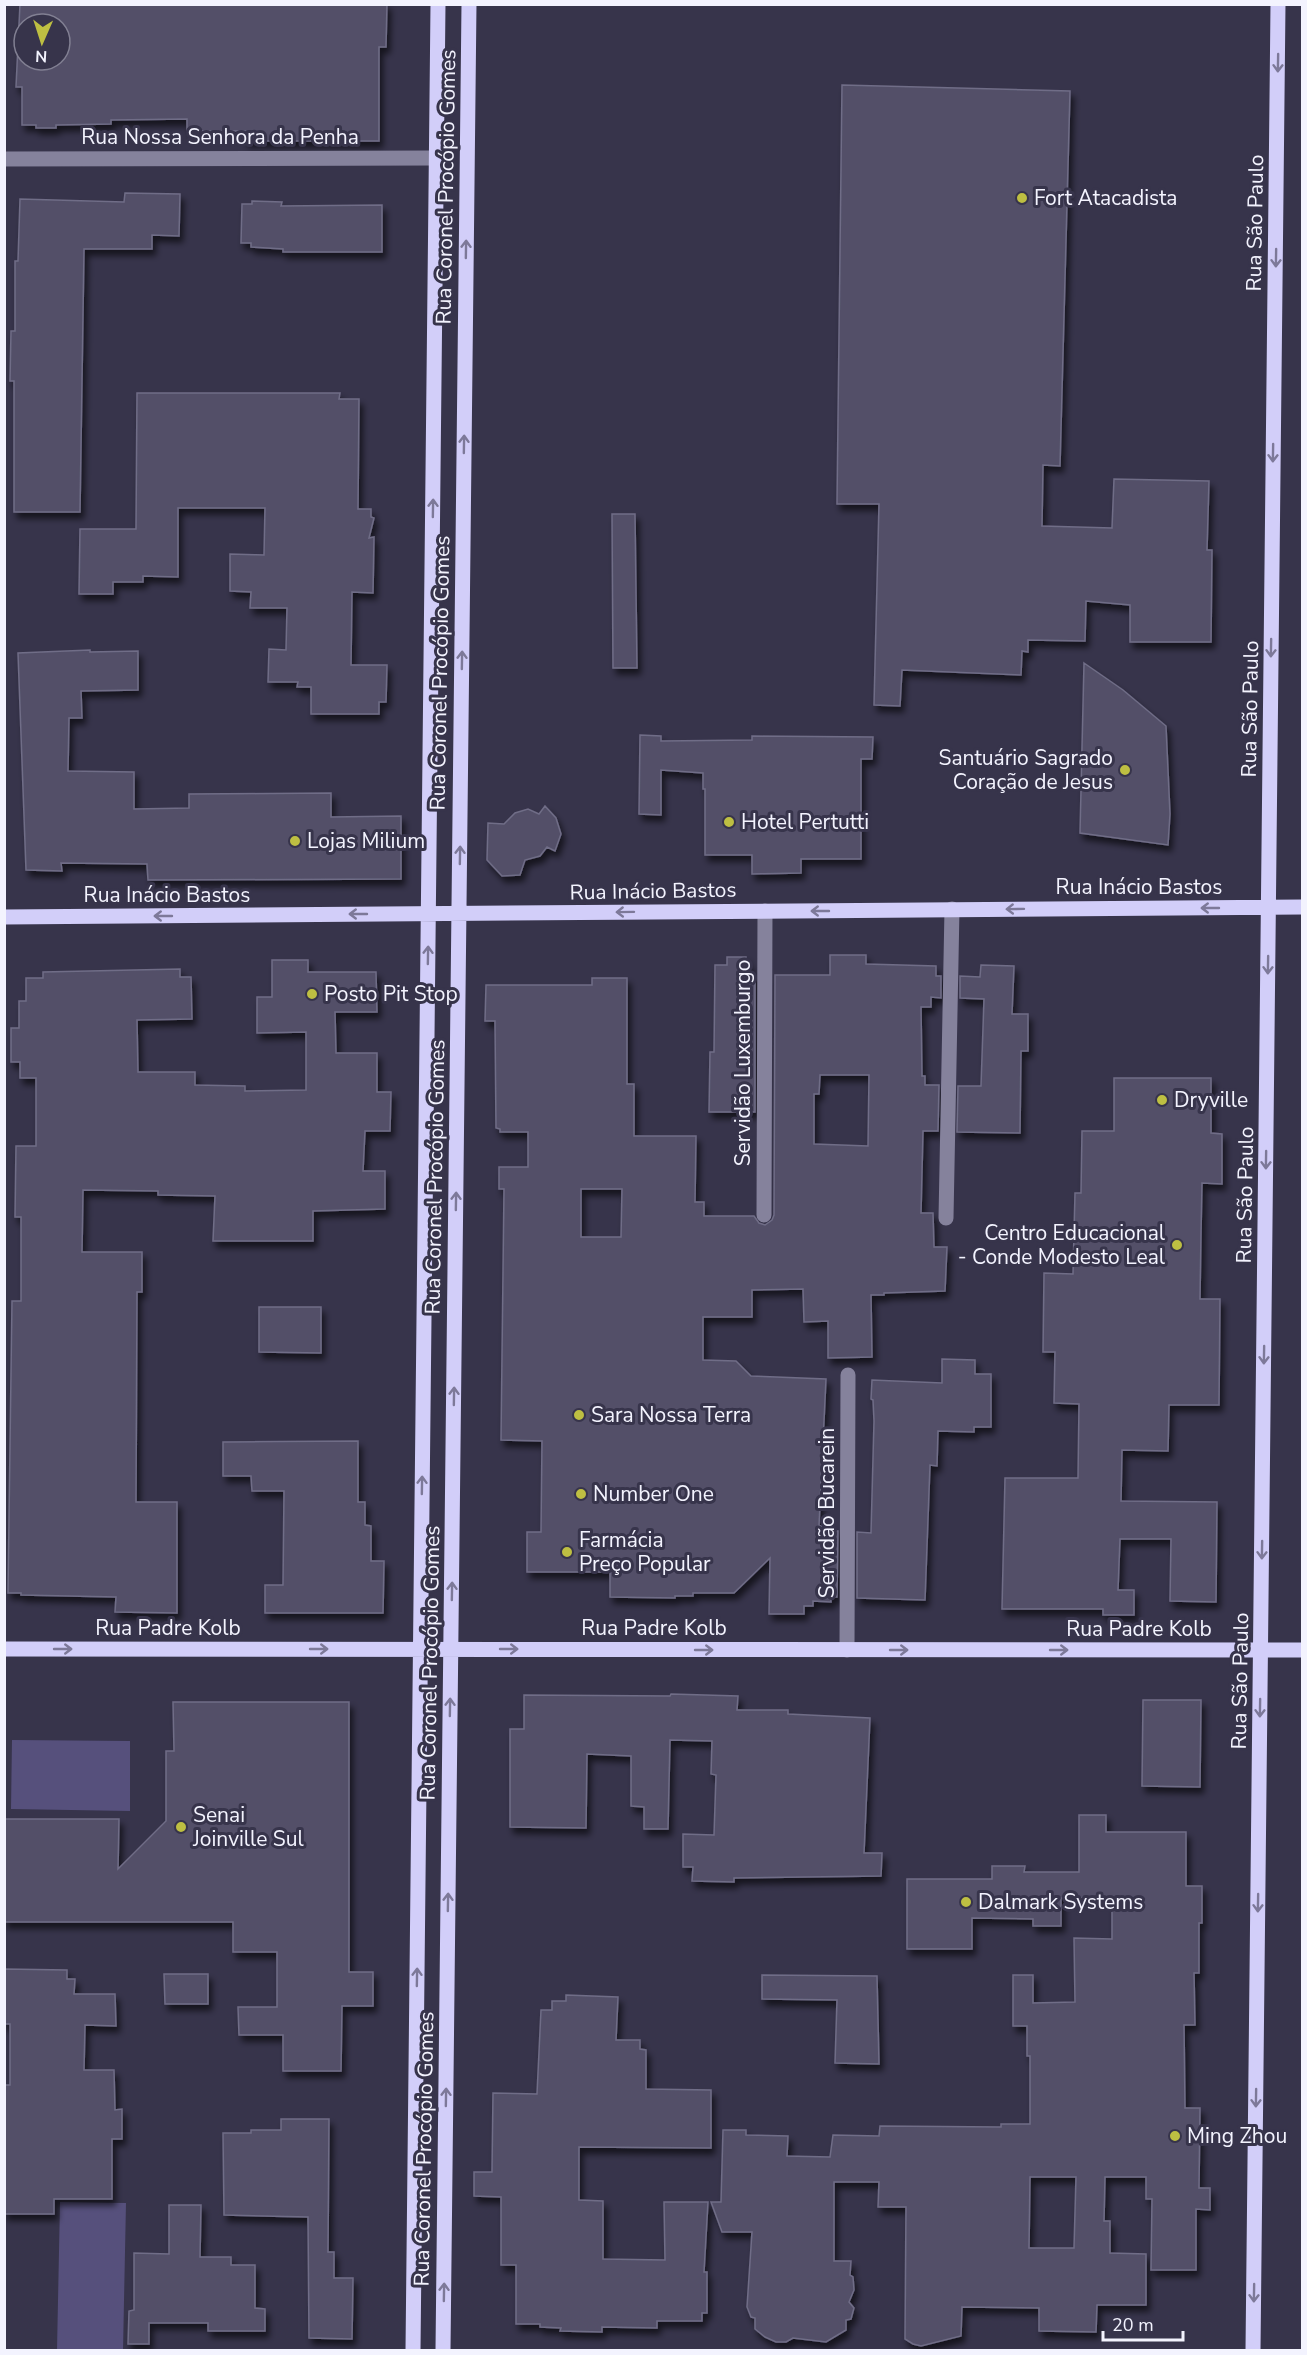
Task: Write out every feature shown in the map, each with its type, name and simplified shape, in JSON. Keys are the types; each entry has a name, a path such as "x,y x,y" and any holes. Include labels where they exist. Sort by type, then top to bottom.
{"main road":[{"name":"Rua Coronel Procópio Gomes","path":"413,2350 438,4"},
{"name":"Rua Coronel Procópio Gomes","path":"443,2350 469,4"},
{"name":"Rua São Paulo","path":"1253,2350 1278,4"},
{"name":"Rua Inácio Bastos","path":"4,917 1302,907"},
{"name":"Rua Padre Kolb","path":"4,1649 1302,1650"}],"street":[{"name":"Rua Nossa Senhora da Penha","path":"4,159 436,158"},
{"path":"946,1218 952,909"},
{"name":"Servidão Luxemburgo","path":"764,1215 765,911"},
{"name":"Servidão Bucarein","path":"848,1375 848,1650"}],"shaded area":[{"path":"12,1740 130,1741 130,1811 11,1809"},
{"path":"60,2202 126,2203 123,2350 57,2350"}],"building":[{"path":"20,4 387,4 386,47 379,47 379,141 245,141 245,131 187,131 187,119 111,120 111,124 56,125 56,128 36,128 36,125 22,125 22,87 16,87 17,72 72,72 72,12 20,12"},
{"path":"842,85 1070,91 1060,466 1043,465 1042,526 1112,528 1114,479 1209,481 1207,550 1212,550 1211,642 1130,642 1130,605 1086,601 1085,641 1028,640 1028,652 1022,651 1021,675 902,670 900,706 874,705 879,504 837,504"},
{"path":"125,193 180,194 179,236 152,235 152,249 84,249 80,512 14,512 14,381 10,381 11,331 15,331 15,261 18,261 20,199 124,202"},
{"path":"252,201 282,202 281,206 382,205 382,252 283,252 283,249 251,247 251,243 241,243 242,204 252,204"},
{"path":"137,393 340,393 339,399 359,399 358,509 371,509 371,517 374,518 369,538 374,537 373,593 352,592 351,665 387,665 386,702 379,702 379,714 311,714 311,687 297,687 298,682 268,682 269,649 286,650 287,608 250,608 251,592 230,591 230,554 264,555 265,508 178,508 178,577 143,576 143,582 113,582 113,594 79,594 80,529 136,529"},
{"path":"612,514 635,514 637,668 613,668"},
{"path":"90,650 90,652 138,651 138,690 81,691 82,718 69,718 68,771 134,772 134,809 189,808 189,794 331,793 331,817 401,816 401,879 148,880 147,864 61,863 62,871 26,870 18,653"},
{"name":"Santuário Sagrado Coração de Jesus","path":"1084,663 1123,690 1166,726 1170,814 1168,845 1080,833"},
{"path":"640,735 661,736 661,741 752,740 752,736 873,737 872,759 861,759 861,859 801,859 801,873 752,874 752,855 705,855 703,773 661,770 661,815 639,814"},
{"path":"545,806 556,818 561,834 555,851 547,847 540,856 525,860 520,875 502,876 487,860 488,823 504,824 515,813 528,809 539,814"},
{"path":"830,955 866,955 866,964 936,966 936,976 941,976 941,998 931,997 931,1007 921,1007 922,1076 925,1076 925,1085 939,1085 938,1131 923,1131 921,1213 933,1213 934,1247 947,1247 945,1291 871,1295 872,1357 828,1358 828,1321 804,1322 803,1289 752,1290 752,1317 703,1317 703,1360 736,1361 751,1376 826,1379 819,1526 831,1526 831,1531 838,1531 837,1597 831,1597 831,1602 813,1601 813,1606 804,1606 804,1614 769,1614 770,1558 734,1593 693,1593 693,1596 675,1596 675,1598 610,1597 610,1572 527,1572 527,1532 541,1532 542,1441 501,1440 504,1189 499,1189 499,1167 528,1167 528,1132 500,1132 500,1129 496,1128 495,1021 485,1021 486,985 592,985 592,978 627,978 627,1084 634,1084 634,1136 696,1136 695,1202 704,1202 704,1216 754,1216 759,1223 765,1225 772,1220 774,1215 775,975 830,975","holes":["820,1075 869,1075 868,1146 814,1144 814,1094 819,1094","581,1189 622,1189 621,1237 581,1237"]},
{"path":"727,957 746,957 746,964 750,964 750,975 755,975 755,1112 709,1112 710,1052 714,1052 715,965 727,965"},
{"path":"272,960 308,960 308,972 376,972 377,1012 335,1012 336,1053 377,1053 377,1092 391,1092 390,1131 365,1131 363,1171 385,1171 385,1209 313,1211 313,1241 213,1241 215,1196 158,1195 158,1191 83,1190 82,1252 142,1252 142,1292 137,1292 136,1502 177,1502 177,1613 115,1612 116,1597 8,1593 12,1301 21,1301 21,1217 15,1217 16,1146 36,1146 36,1078 20,1078 20,1062 11,1062 11,1028 19,1028 19,1001 26,1001 26,978 43,978 43,972 180,969 180,977 191,977 192,1019 137,1020 138,1072 195,1072 195,1085 245,1086 245,1091 306,1090 306,1032 257,1033 257,997 272,997"},
{"path":"981,965 1014,966 1012,1014 1028,1014 1028,1051 1021,1051 1020,1133 957,1132 958,1086 981,1086 984,999 960,998 960,976 980,977"},
{"path":"1114,1078 1211,1078 1211,1133 1222,1134 1222,1184 1202,1183 1200,1299 1220,1299 1219,1405 1169,1405 1168,1451 1122,1450 1121,1501 1217,1502 1216,1602 1170,1601 1171,1539 1120,1539 1118,1590 1134,1590 1134,1615 1103,1615 1103,1609 1002,1609 1005,1478 1078,1478 1079,1404 1054,1403 1055,1352 1043,1352 1044,1273 1073,1274 1075,1193 1081,1193 1082,1131 1114,1131"},
{"path":"259,1307 321,1307 321,1353 259,1352"},
{"path":"942,1359 975,1360 975,1374 991,1374 991,1427 974,1427 974,1432 938,1431 937,1466 930,1465 925,1600 857,1598 857,1532 871,1533 874,1421 873,1400 871,1399 872,1380 942,1383"},
{"path":"358,1441 358,1502 365,1502 365,1525 371,1526 371,1561 384,1561 383,1613 265,1613 265,1585 283,1585 284,1491 252,1491 251,1476 223,1476 223,1442"},
{"path":"671,1694 738,1696 737,1710 788,1710 788,1714 870,1718 864,1853 882,1853 881,1876 734,1878 734,1882 692,1881 693,1867 683,1867 683,1834 714,1835 716,1775 711,1774 712,1741 670,1740 668,1829 644,1829 644,1807 631,1806 631,1756 587,1754 586,1828 510,1827 510,1729 524,1729 524,1695 670,1696"},
{"path":"1143,1700 1201,1700 1200,1787 1142,1786"},
{"name":"Senai Joinville Sul","path":"173,1702 349,1702 349,1972 373,1972 373,2006 342,2006 341,2071 283,2071 283,2035 239,2035 238,2007 277,2007 277,1952 233,1952 233,1922 4,1922 4,1819 119,1819 118,1869 166,1821 166,1751 174,1751"},
{"path":"1079,1815 1106,1815 1106,1832 1186,1832 1186,1886 1202,1886 1202,1923 1199,1923 1199,1973 1194,1973 1195,2025 1184,2025 1185,2108 1200,2108 1199,2188 1210,2188 1210,2210 1196,2209 1196,2270 1151,2270 1152,2199 1146,2199 1146,2177 1105,2177 1104,2221 1110,2221 1110,2253 1146,2254 1146,2305 1097,2305 1096,2332 1039,2331 1039,2308 962,2307 961,2336 921,2346 905,2339 906,2207 878,2207 879,2182 834,2182 834,2261 851,2261 850,2275 853,2277 854,2290 849,2302 854,2308 851,2319 846,2320 846,2330 826,2342 793,2338 786,2342 776,2342 765,2337 755,2329 755,2318 751,2317 747,2307 752,2232 722,2232 711,2202 721,2202 723,2130 746,2130 746,2135 788,2136 787,2156 830,2157 833,2135 879,2136 880,2126 1001,2127 1001,2124 1030,2124 1030,2056 1027,2056 1027,2026 1013,2026 1013,1975 1033,1975 1033,2003 1075,2002 1074,1938 1112,1939 1112,1897 1061,1898 1061,1926 1033,1926 1033,1919 972,1918 972,1949 907,1949 907,1879 992,1879 992,1866 1025,1866 1024,1872 1079,1872","holes":["1030,2177 1076,2177 1074,2248 1029,2248"]},
{"path":"4,1969 67,1970 67,1979 75,1979 74,1994 115,1994 116,2026 85,2025 84,2070 114,2070 115,2110 122,2109 122,2139 112,2139 112,2199 54,2199 54,2214 4,2214 4,2085 10,2085 10,2024 4,2024"},
{"path":"164,1974 208,1974 208,2004 165,2004"},
{"path":"762,1975 877,1976 879,2064 835,2063 837,2000 762,1999"},
{"path":"566,1995 618,1997 616,2040 640,2040 640,2049 646,2050 646,2089 711,2090 711,2148 579,2147 579,2200 603,2201 603,2259 665,2260 664,2202 708,2202 704,2272 707,2272 707,2313 702,2313 702,2321 657,2321 657,2328 602,2327 602,2332 560,2331 561,2328 540,2327 540,2324 516,2324 516,2265 501,2265 501,2197 474,2196 474,2172 492,2172 493,2093 537,2094 541,2010 552,2010 552,2001 566,2001"},
{"path":"281,2119 329,2119 328,2252 334,2252 334,2278 353,2278 352,2339 309,2338 308,2217 224,2215 223,2133 281,2130"},
{"path":"169,2205 201,2205 200,2257 231,2257 231,2265 255,2265 255,2308 265,2309 265,2331 208,2331 208,2323 149,2323 149,2344 128,2344 129,2311 134,2310 134,2253 169,2254"}],"place":[{"name":"Fort Atacadista","path":"1022,198"},
{"name":"Santuário Sagrado Coração de Jesus","path":"1125,770"},
{"name":"Hotel Pertutti","path":"729,822"},
{"name":"Lojas Milium","path":"295,841"},
{"name":"Posto Pit Stop","path":"312,994"},
{"name":"Dryville","path":"1162,1100"},
{"name":"Centro Educacional - Conde Modesto Leal","path":"1177,1245"},
{"name":"Sara Nossa Terra","path":"579,1415"},
{"name":"Number One","path":"581,1494"},
{"name":"Farmácia Preço Popular","path":"567,1552"},
{"name":"Senai Joinville Sul","path":"181,1827"},
{"name":"Dalmark Systems","path":"966,1902"},
{"name":"Ming Zhou","path":"1175,2136"}]}
